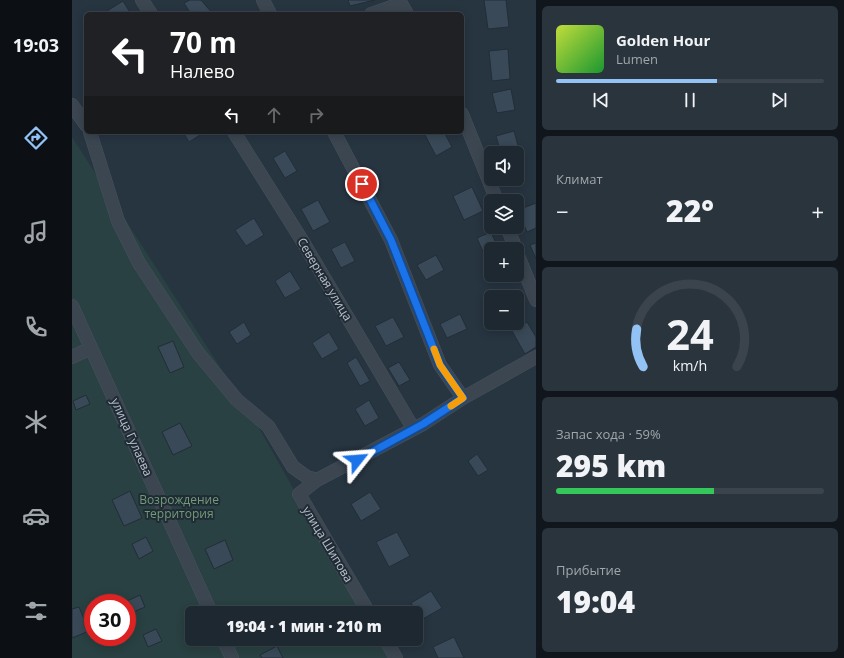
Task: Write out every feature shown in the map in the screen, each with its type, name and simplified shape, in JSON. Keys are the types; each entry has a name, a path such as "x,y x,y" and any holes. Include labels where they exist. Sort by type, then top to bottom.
{"street":[{"path":"142,0 150,12"},
{"path":"263,0 269,12"},
{"path":"379,12 402,6"},
{"path":"72,104 84,122"},
{"path":"464,119 494,194"},
{"path":"91,134 118,221 147,276 198,353 237,400 268,426 293,467 307,477 317,480 423,424 463,398 536,357"},
{"name":"Северная улица","path":"235,134 303,242 413,428"},
{"path":"335,134 391,240 440,365 463,398"},
{"path":"524,270 536,300"},
{"name":"улица Гулаева","path":"72,306 208,606"},
{"path":"72,357 91,348"},
{"name":"улица Шипова","path":"317,480 299,494 365,606"},
{"path":"226,646 232,658"},
{"path":"389,646 396,658"}],"green space":[{"name":"Возрождение территория","path":"72,137 258,426 359,606 185,606 185,646 382,646 388,658 72,658"}],"building":[{"path":"190,0 201,0 211,12 190,12 184,3"},
{"path":"348,0 375,0 350,6"},
{"path":"484,0 506,0 509,27 488,29"},
{"path":"123,1 130,12 108,12 107,11"},
{"path":"508,49 510,79 492,81 489,51"},
{"path":"511,89 515,110 497,113 492,93"},
{"path":"514,131 518,146 499,146 496,136"},
{"path":"184,134 202,134 189,142"},
{"path":"425,134 445,134 452,147 436,156"},
{"path":"285,151 297,171 285,178 273,158"},
{"path":"472,187 483,211 464,220 453,196"},
{"path":"318,200 330,222 313,231 301,209"},
{"path":"536,203 536,228 527,232 524,225 524,208"},
{"path":"254,218 264,235 246,246 235,230"},
{"path":"486,234 492,234 495,242 484,242 484,254 477,238"},
{"path":"345,242 355,261 341,268 331,249"},
{"path":"536,243 536,259 530,245"},
{"path":"436,255 444,270 426,280 417,265"},
{"path":"290,271 301,289 285,298 275,281"},
{"path":"460,314 467,329 447,338 440,324"},
{"path":"393,317 404,337 386,346 375,326"},
{"path":"244,322 251,335 237,344 229,332"},
{"path":"527,322 536,337 536,347 525,354 512,331 524,330 524,324"},
{"path":"329,332 339,349 322,359 312,343"},
{"path":"173,341 184,367 170,373 158,347"},
{"path":"356,357 370,381 360,386 347,363"},
{"path":"399,362 410,380 399,386 388,368"},
{"path":"86,395 90,404 76,410 73,401"},
{"path":"369,400 379,418 365,426 355,409"},
{"path":"180,423 192,446 173,455 162,432"},
{"path":"477,454 488,470 478,476 468,461"},
{"path":"130,491 142,518 124,526 112,500"},
{"path":"370,492 381,509 361,521 351,504"},
{"path":"397,532 410,556 389,567 376,542"},
{"path":"146,537 153,551 139,559 132,544"},
{"path":"225,540 233,560 214,569 205,549"},
{"path":"431,591 442,608 423,619 423,606 413,606 411,603"},
{"path":"140,595 145,607 136,611 136,597"},
{"path":"79,607 84,619 84,633 72,638 72,609"},
{"path":"156,629 162,641 148,647 143,635"},
{"path":"454,637 464,658 438,658 433,647"},
{"path":"277,646 283,658 262,658 260,655"}],"slow traffic":[{"path":"434,349 440,365 463,398 451,406"}],"route":[{"path":"357,460 413,428 423,424 463,398 440,365 391,240 362,184"}]}
